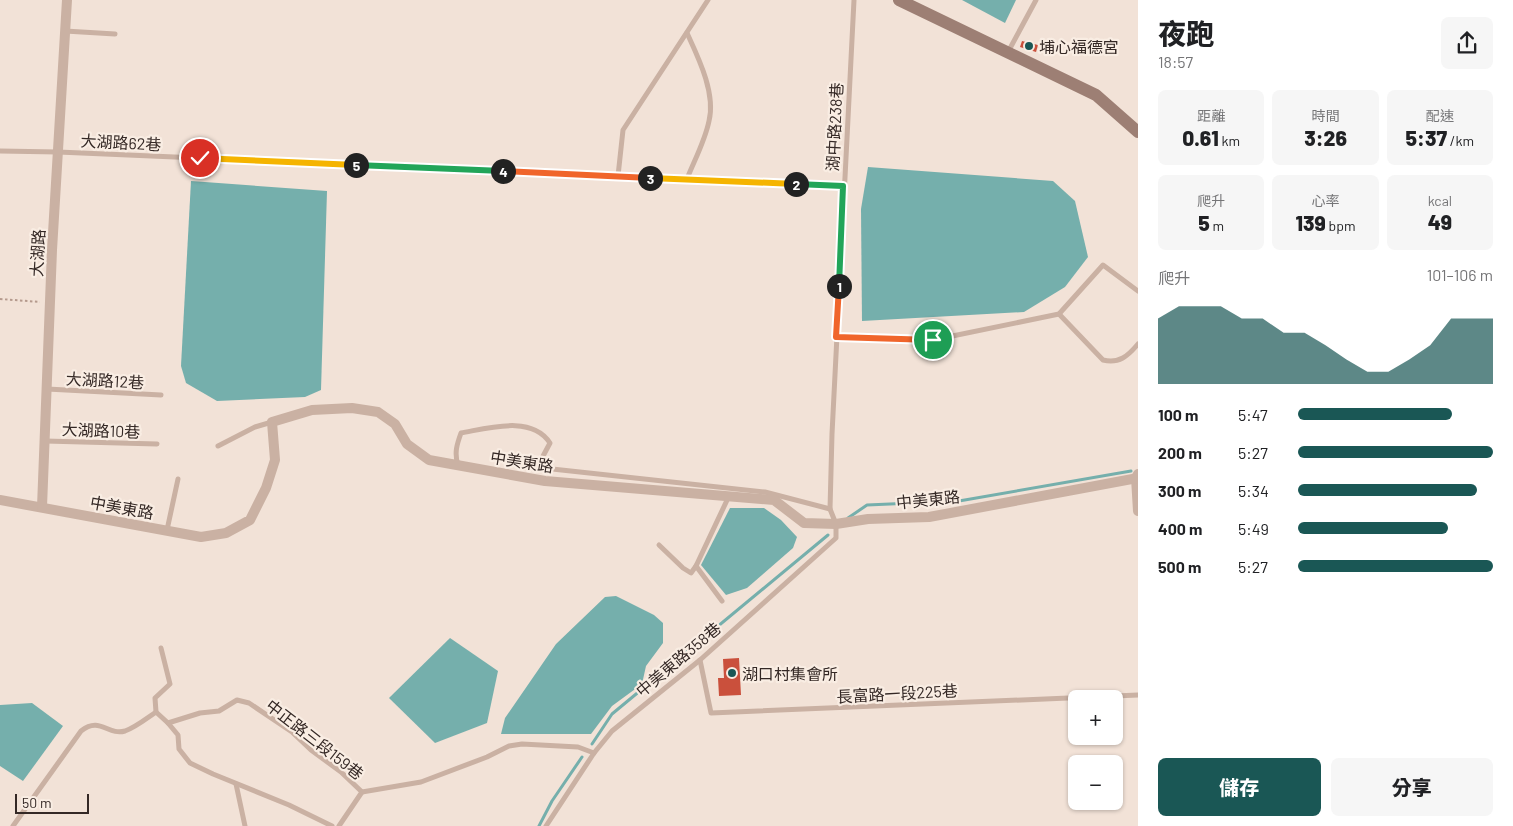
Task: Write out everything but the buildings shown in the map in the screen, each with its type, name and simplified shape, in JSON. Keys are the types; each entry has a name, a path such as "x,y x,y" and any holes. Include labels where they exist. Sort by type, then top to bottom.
{"street":[{"name":"大湖路","path":"42,507 50,303 66,0"},
{"path":"899,0 1096,95 1138,132"},
{"name":"中美東路","path":"0,500 202,537 226,533 250,520 266,488 275,460 272,422 312,410 352,408 378,412 395,424 407,444 429,460 545,481 774,500 804,523 836,524 868,519 929,517 1137,476"},
{"path":"1137,476 1138,511"}],"lane":[{"path":"618,176 623,130 708,0"},
{"name":"湖中路238巷","path":"836,524 830,509 843,186 854,0"},
{"path":"1008,52 1036,0"},
{"path":"65,31 115,34"},
{"path":"686,33 703,70 710,102 710,120 687,179"},
{"name":"大湖路62巷","path":"0,151 843,186"},
{"path":"836,337 933,340 1058,314 1103,265 1138,291"},
{"path":"1058,314 1103,360 1114,363 1129,356 1138,344"},
{"name":"大湖路12巷","path":"47,389 161,395"},
{"path":"218,446 255,427 272,422"},
{"path":"458,466 455,458 456,446 461,432 494,427 524,426 545,435 550,443 542,458 543,468 765,492 830,509"},
{"name":"大湖路10巷","path":"45,441 157,444"},
{"path":"167,530 178,479"},
{"path":"659,545 683,568 691,573 729,496"},
{"name":"中美東路358巷","path":"546,826 594,753 612,731 700,660 836,538 836,524"},
{"path":"696,566 722,600"},
{"path":"161,648 170,684 155,698 156,712 178,735 179,749 190,763 289,805 332,826"},
{"name":"長富路一段225巷","path":"700,660 712,713 1138,694"},
{"name":"中正路三段159巷","path":"168,723 200,713 219,711 237,700 249,703 292,732 311,750 341,772 362,792"},
{"path":"13,826 81,731 94,724 118,731 126,730 156,712"},
{"name":"中正路三段159巷","path":"339,826 362,792 421,782 487,758 509,746 522,744 578,747 594,753"},
{"path":"236,784 245,826"}],"path":[{"path":"0,299 50,303"}],"water":[{"path":"962,0 1016,0 1005,23"},
{"path":"868,167 1053,181 1075,201 1088,257 1065,287 1024,312 862,321 861,209"},
{"path":"191,181 327,191 321,390 305,397 217,401 186,383 181,366"},
{"path":"730,508 764,508 781,520 797,537 793,548 747,588 726,595 701,565"},
{"path":"616,596 654,615 663,623 663,643 646,666 642,684 612,706 591,734 501,734 505,718 556,644 605,597"},
{"path":"450,638 498,671 487,723 435,743 389,698"},
{"path":"32,703 63,726 23,781 0,766 0,705"}],"waterway":[{"path":"848,518 867,505 959,501 1131,471"},
{"path":"592,744 612,714 828,535"},
{"path":"539,826 552,801 582,757"}],"place":[{"name":"埔心福德宮","path":"1029,46"},
{"name":"湖口村集會所","path":"732,673"}],"route":[{"path":"200,158 843,186 836,337 933,340"}]}
